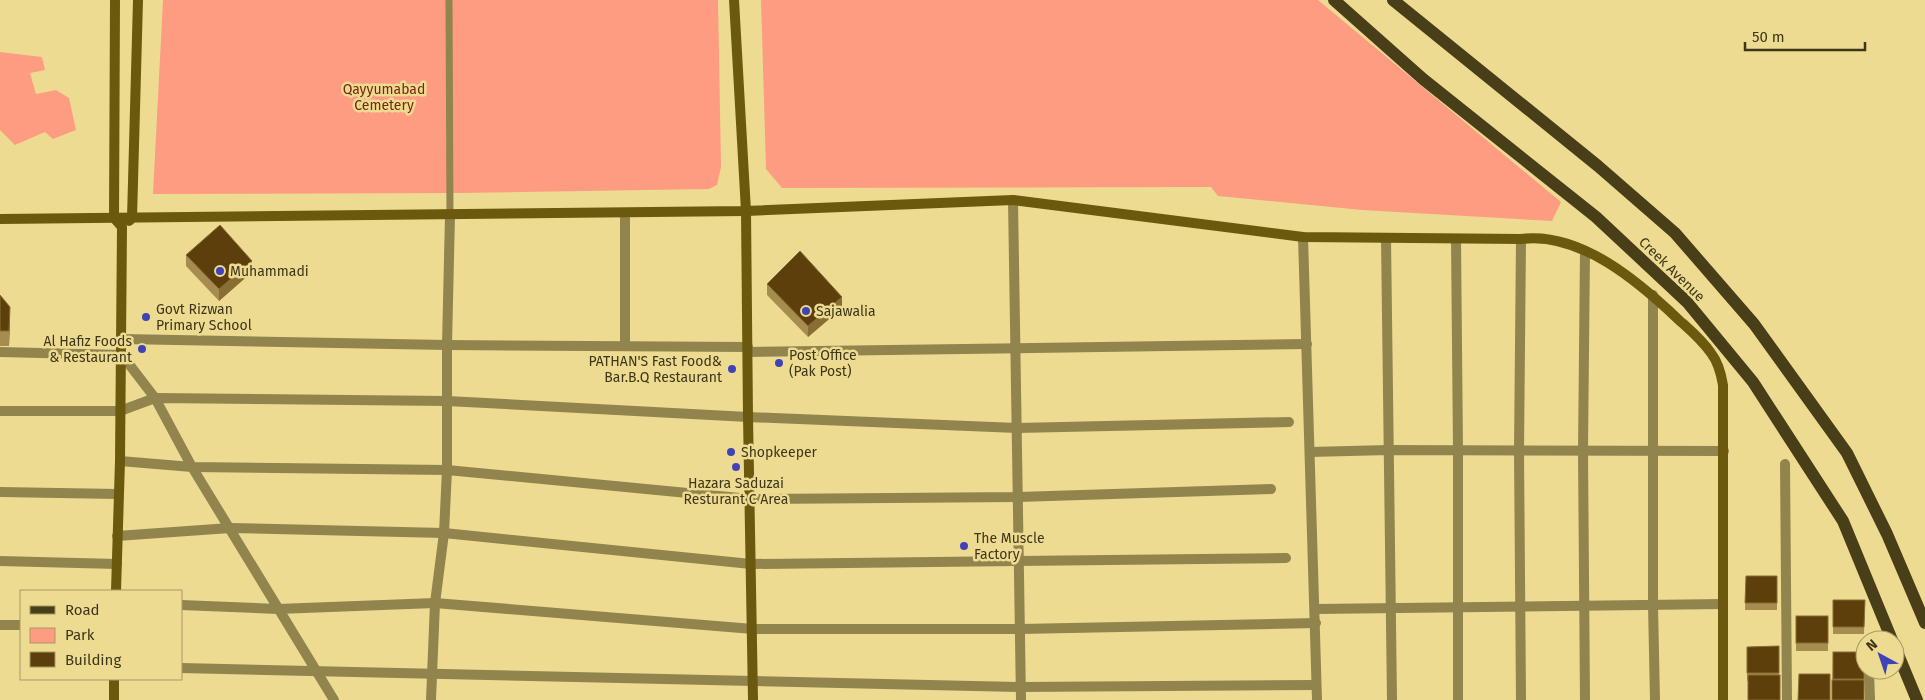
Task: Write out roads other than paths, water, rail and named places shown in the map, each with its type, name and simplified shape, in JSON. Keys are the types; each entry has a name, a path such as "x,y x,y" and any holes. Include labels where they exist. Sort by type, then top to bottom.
{"main road":[{"name":"Creek Avenue","path":"1334,0 1424,78 1596,217 1687,302 1753,382 1843,521 1888,630"},
{"name":"Creek Avenue","path":"1393,0 1598,166 1675,233 1754,324 1847,453 1887,534 1925,623"},
{"path":"1905,671 1917,700"}],"street":[{"path":"115,0 114,218 122,227 122,354 116,590"},
{"path":"122,227 132,218 138,0"},
{"path":"734,0 746,211 754,700"},
{"path":"0,219 746,211 1013,200 1303,237 1532,238 1565,243 1585,251 1630,276 1654,295 1711,353 1719,367 1724,384 1723,700"},
{"path":"1013,200 1021,700"},
{"path":"625,213 625,346"},
{"path":"431,700 435,603 444,533 447,470 450,215"},
{"path":"1303,237 1316,608 1317,700"},
{"path":"1386,238 1392,700"},
{"path":"1456,239 1458,700"},
{"path":"1521,239 1520,606 1522,700"},
{"path":"1585,251 1583,451 1585,700"},
{"path":"1654,295 1653,605 1655,700"},
{"path":"122,339 748,349 1016,349 1306,344"},
{"path":"0,352 122,354"},
{"path":"122,354 155,398 192,467 334,700"},
{"path":"0,411 120,411 155,398 447,401 748,417 1017,428 1289,422"},
{"path":"1310,452 1388,450 1724,451"},
{"path":"120,461 192,467 447,470 750,499 1018,498 1271,489"},
{"path":"1785,464 1787,700"},
{"path":"0,492 118,494"},
{"path":"118,536 230,528 444,533 751,564 1286,558"},
{"path":"0,561 117,564"},
{"path":"182,605 278,609 435,603 753,630 1020,629 1316,624"},
{"path":"1316,608 1722,604"},
{"path":"0,625 20,625"},
{"path":"182,668 1021,687 1316,685"},
{"path":"114,680 114,700"},
{"path":"1869,680 1870,700"}],"lane":[{"path":"449,0 450,215"}],"place":[{"name":"Muhammadi","path":"220,271"},
{"name":"Sajawalia","path":"806,311"},
{"name":"Govt Rizwan Primary School","path":"146,317"},
{"name":"Al Hafiz Foods & Restaurant","path":"142,349"},
{"name":"Post Office (Pak Post)","path":"779,363"},
{"name":"PATHAN'S Fast Food& Bar.B.Q Restaurant","path":"732,369"},
{"name":"Shopkeeper","path":"731,452"},
{"name":"Hazara Saduzai Resturant C Area","path":"736,467"},
{"name":"The Muscle Factory","path":"964,546"}],"park label":[{"name":"Qayyumabad Cemetery","path":"384,98"}]}
